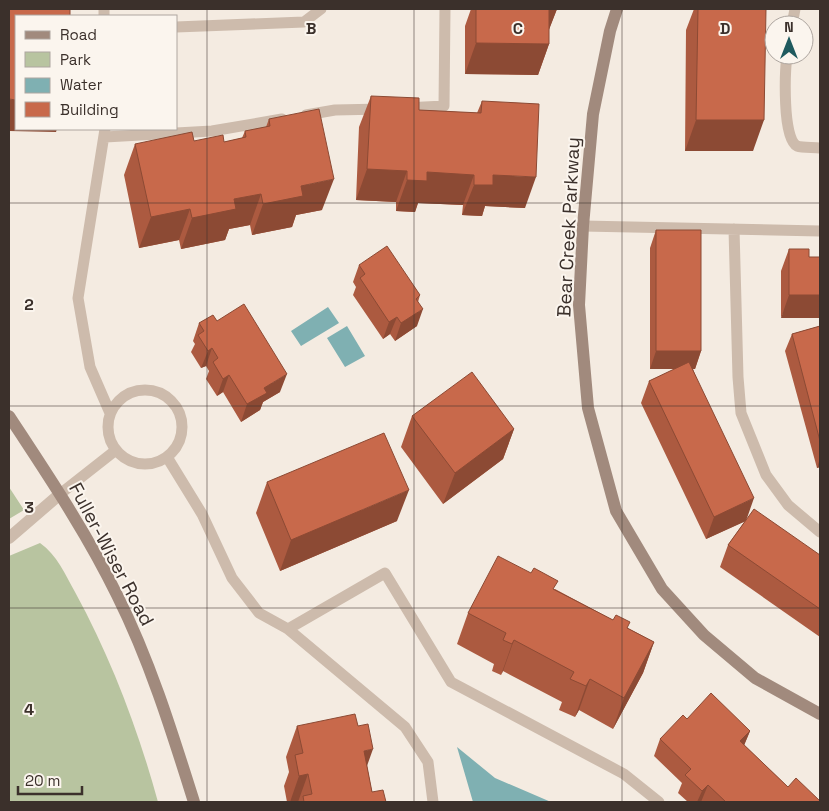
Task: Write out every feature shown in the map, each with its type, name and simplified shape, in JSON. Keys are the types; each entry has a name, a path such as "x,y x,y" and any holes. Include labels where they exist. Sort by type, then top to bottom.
{"street":[{"name":"Bear Creek Parkway","path":"617,9 610,31 593,114 583,226 580,305 588,408 616,511 662,589 704,636 755,678 820,714"},
{"name":"Fuller-Wiser Road","path":"9,416 60,494 117,594 142,650 173,733 194,802"},
{"path":"9,538 60,494"}],"lane":[{"path":"178,26 304,22 321,9"},
{"path":"110,413 90,367 78,298 105,133 212,131 335,110 444,106 445,9"},
{"path":"787,65 786,120 791,140 797,146 820,148"},
{"path":"583,226 820,231"},
{"path":"734,229 738,376 741,413 766,475 788,505 820,532"},
{"path":"138,390 151,390 168,398 180,412 183,425 181,437 176,448 167,457 146,464 130,460 116,450 108,432 110,413 117,402 126,394 138,390"},
{"path":"60,494 116,450"},
{"path":"167,457 202,514 232,578 259,614 288,629 406,727 428,762 433,802"},
{"path":"288,629 385,574 451,682 624,774 659,802"}],"green space":[{"path":"9,487 24,510 9,519"},
{"path":"40,543 51,553 68,578 112,668 142,748 158,802 9,802 9,556"}],"water":[{"path":"328,307 339,323 301,346 291,331"},
{"path":"347,326 365,356 345,367 327,338"},
{"path":"457,747 495,778 551,802 473,802"}],"building":[{"path":"9,9 70,9 70,15 15,15 15,100 9,99"},
{"path":"476,9 549,9 549,44 476,43"},
{"path":"698,9 766,9 766,15 764,15 764,120 696,120"},
{"path":"371,96 419,98 419,110 481,113 482,101 539,104 536,177 493,175 493,185 474,185 474,175 427,172 427,181 407,180 407,171 367,169"},
{"path":"319,109 334,179 301,186 303,196 263,204 261,194 234,199 236,209 192,218 190,209 151,217 135,144 192,132 194,141 223,135 224,142 246,137 245,131 270,126 269,119"},
{"path":"656,230 701,230 701,351 656,351"},
{"path":"387,246 420,295 416,299 423,309 401,323 397,317 389,322 360,278 365,274 359,265"},
{"path":"789,249 809,249 809,257 820,257 820,295 789,295"},
{"path":"244,304 287,374 264,388 267,393 247,404 229,375 223,379 213,362 218,358 212,348 208,351 198,335 204,331 199,323 213,315 217,321"},
{"path":"820,326 820,441 792,334"},
{"path":"689,362 754,498 714,517 649,381"},
{"path":"472,372 514,429 455,473 412,416"},
{"path":"384,433 409,490 291,540 267,482"},
{"path":"754,509 820,555 820,609 728,545"},
{"path":"498,556 531,573 534,568 558,581 553,589 613,620 616,615 630,622 627,628 654,642 624,698 590,679 586,686 570,679 574,672 514,640 512,644 503,640 506,633 468,613"},
{"path":"711,693 750,731 740,741 788,787 796,778 820,802 726,802 708,785 702,791 685,775 691,769 660,739 683,715 687,719"},
{"path":"355,714 358,726 368,724 373,749 364,751 372,792 383,790 386,802 304,802 303,796 312,794 308,774 299,776 295,755 303,753 297,726"}]}
